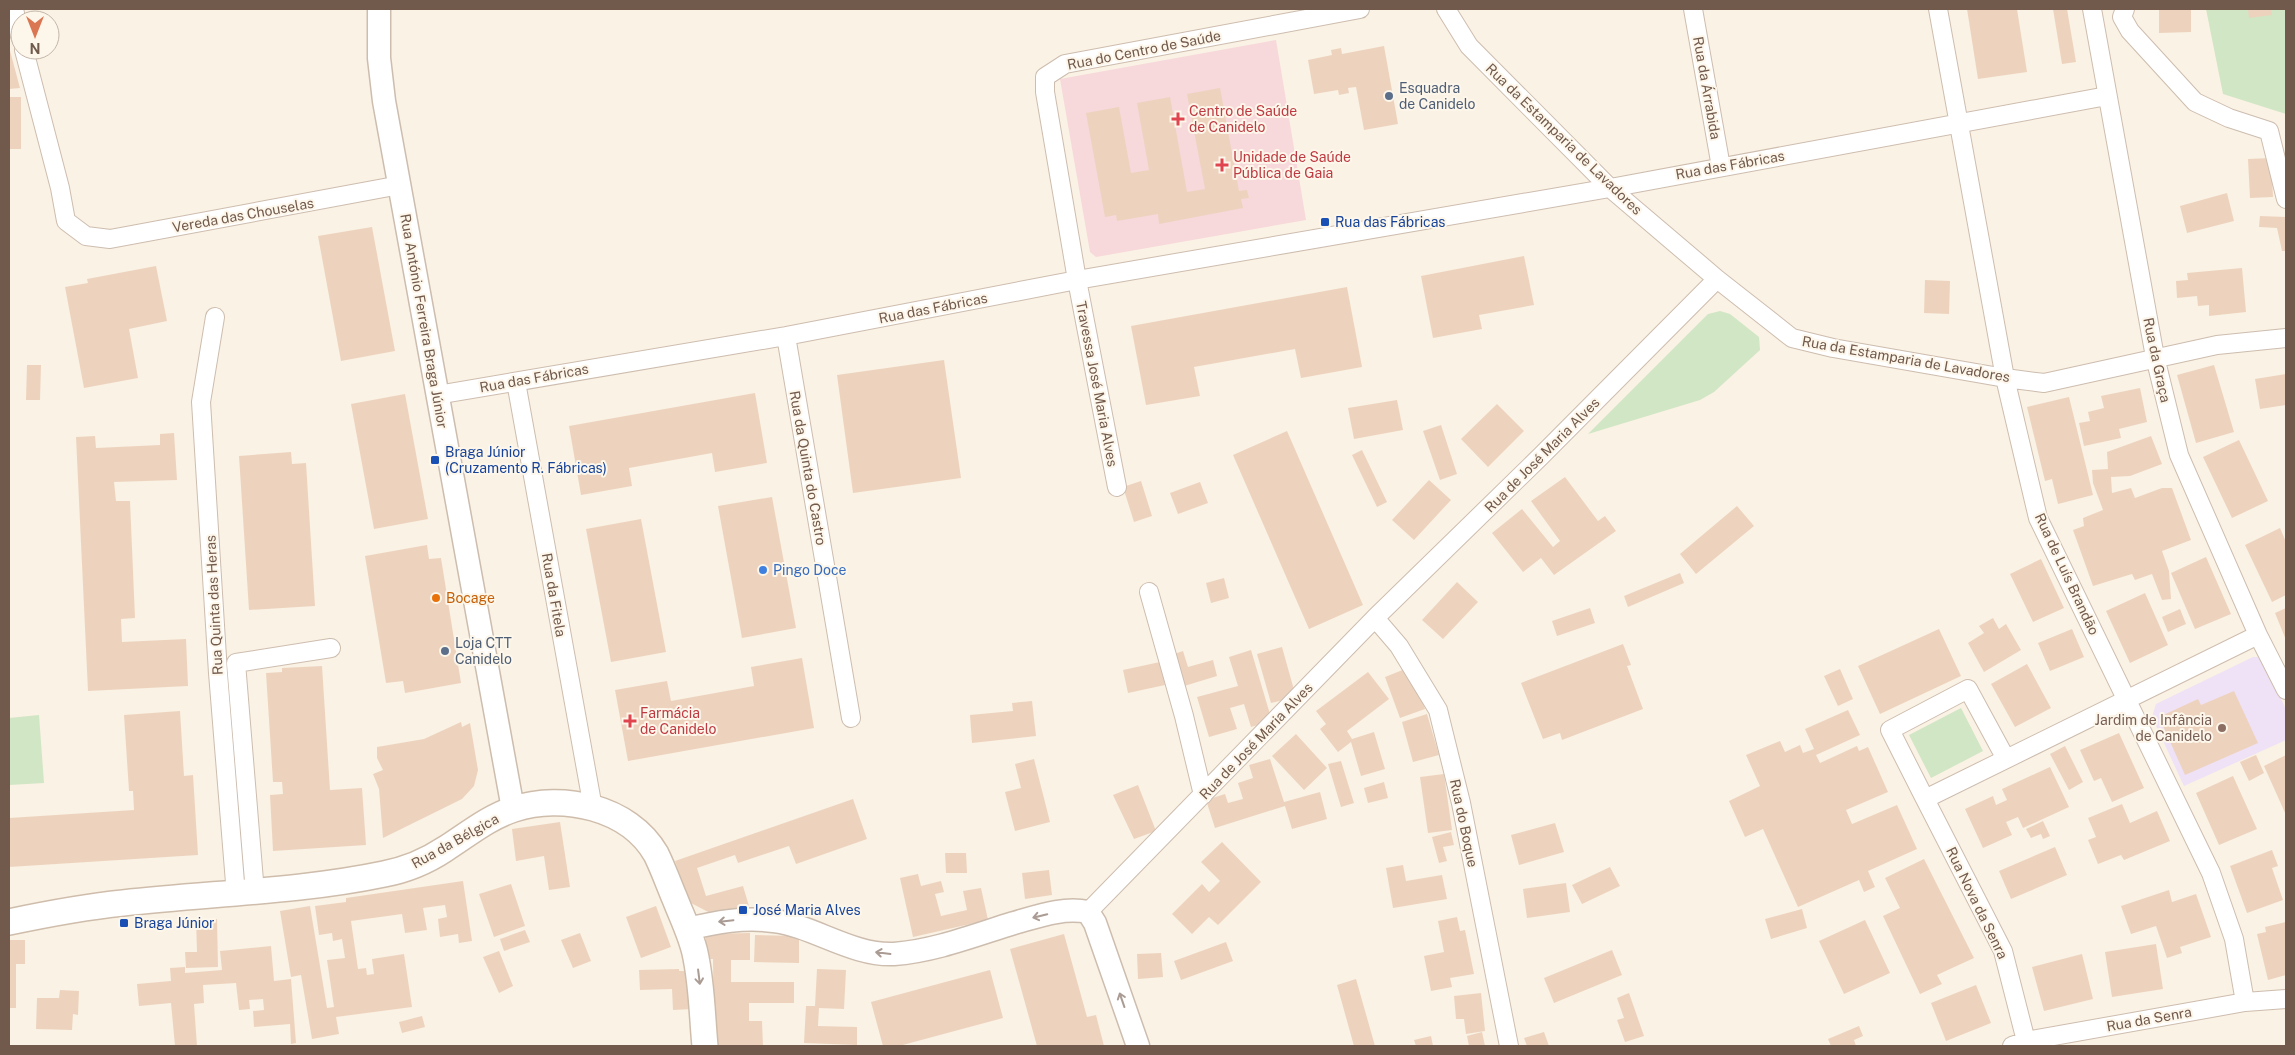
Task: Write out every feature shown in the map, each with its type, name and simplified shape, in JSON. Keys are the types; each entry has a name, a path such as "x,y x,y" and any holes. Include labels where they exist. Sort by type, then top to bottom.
{"main road":[{"name":"Rua da Bélgica","path":"9,922 70,910 124,903 246,894 384,874 416,864 444,850 471,831 513,809 544,801 568,802 593,808 622,820 655,853 688,929 699,974 705,1046"}],"street":[{"name":"Rua António Ferreira Braga Júnior","path":"379,9 380,67 437,395 513,809"},
{"name":"Rua do Centro de Saúde","path":"1077,280 1045,92 1045,77 1065,64 1360,9"},
{"name":"Rua da Estamparia de Lavadores","path":"1446,9 1469,46 1610,188 1717,279 1792,338 1833,348 2044,383 2154,357 2217,345 2286,338"},
{"name":"Rua da Árrabida","path":"1693,9 1721,167"},
{"path":"1938,9 1958,123"},
{"name":"Rua da Graça","path":"2092,9 2154,357 2179,455 2258,635 2286,690"},
{"path":"2125,9 2122,17 2130,31 2195,102 2229,118 2269,131 2286,199"},
{"name":"Vereda das Chouselas","path":"27,60 60,188 66,221 86,236 110,239 400,185"},
{"name":"Rua das Fábricas","path":"437,395 786,336 1077,280 1610,188 2107,96"},
{"name":"Rua de Luís Brandão","path":"1958,123 2005,378 2038,518 2128,699 2211,873 2234,939 2245,1002"},
{"name":"Rua de José Maria Alves","path":"1088,912 1375,618 1541,456 1717,279"},
{"name":"Travessa José Maria Alves","path":"1077,280 1117,487"},
{"name":"Rua Quinta das Heras","path":"215,317 201,402 218,673 246,894"},
{"name":"Rua da Quinta do Castro","path":"786,336 851,718"},
{"name":"Rua da Fitela","path":"516,382 593,808"},
{"path":"1149,592 1203,795"},
{"name":"Rua do Boque","path":"1375,618 1399,646 1438,710 1461,803 1509,1046"},
{"path":"1925,799 2258,635"},
{"name":"Rua Quinta das Heras","path":"246,894 236,663 331,648"},
{"name":"Rua Nova da Senra","path":"2006,759 1968,689 1890,730 2003,951 2019,1043"},
{"path":"688,929 723,921 746,919 775,921 864,951 891,954 921,951 1039,916 1072,909 1088,912 1095,923 1138,1046"},
{"name":"Rua da Senra","path":"2019,1043 2245,1002 2286,999"}],"shaded area":[{"name":"Centro de Saúde de Canidelo","path":"1276,40 1306,220 1096,257 1090,252 1060,79"},
{"name":"Jardim de Infância de Canidelo","path":"2253,657 2259,657 2264,661 2286,710 2286,740 2184,786 2152,717 2156,704"}],"green space":[{"path":"2206,9 2286,9 2286,114 2223,94"},
{"path":"1720,311 1730,314 1759,337 1760,350 1714,392 1700,400 1588,434 1708,314"},
{"path":"1961,708 1983,751 1931,778 1909,735"},
{"path":"39,715 44,783 9,785 9,718"}],"building":[{"path":"1967,9 2017,9 2027,72 1978,79"},
{"path":"2053,9 2067,9 2076,62 2062,64"},
{"path":"2159,9 2191,9 2191,32 2159,33"},
{"path":"2248,9 2271,9 2272,15 2249,18"},
{"path":"1384,46 1398,124 1364,130 1356,87 1348,88 1349,93 1339,95 1338,90 1314,94 1308,60 1332,55 1331,50 1341,48 1342,54"},
{"path":"9,47 10,60 12,60 20,88 9,89"},
{"path":"1220,88 1239,191 1247,190 1249,198 1241,199 1243,208 1159,224 1158,214 1117,221 1116,215 1105,217 1086,113 1119,107 1131,173 1149,170 1137,103 1170,97 1187,192 1205,189 1187,94"},
{"path":"9,97 21,97 21,149 9,149"},
{"path":"2271,158 2273,197 2250,198 2248,159"},
{"path":"2227,193 2234,221 2187,233 2180,206"},
{"path":"2260,216 2286,217 2286,251 2282,251 2277,228 2259,227"},
{"path":"372,227 395,351 341,361 318,236"},
{"path":"1524,256 1534,305 1479,315 1482,329 1433,338 1421,276"},
{"path":"156,266 167,321 129,329 138,378 84,388 65,287 88,283 87,279"},
{"path":"2242,268 2246,312 2209,316 2209,305 2198,306 2197,296 2177,298 2176,281 2188,280 2187,273"},
{"path":"1925,280 1950,281 1949,314 1924,313"},
{"path":"1347,287 1362,367 1301,378 1295,349 1194,367 1200,396 1146,405 1131,326"},
{"path":"944,360 961,478 853,493 837,375"},
{"path":"27,365 41,365 40,400 26,400"},
{"path":"2214,365 2234,432 2196,443 2177,375"},
{"path":"2286,374 2286,405 2260,409 2255,379"},
{"path":"2140,388 2147,422 2119,429 2121,438 2084,446 2079,423 2090,421 2088,412 2104,408 2101,396"},
{"path":"755,393 767,463 715,472 712,453 629,468 632,486 581,495 569,426"},
{"path":"405,394 428,519 374,529 351,404"},
{"path":"2069,397 2093,495 2058,504 2052,479 2045,481 2027,407"},
{"path":"1397,400 1403,430 1354,439 1348,408"},
{"path":"1497,404 1524,431 1488,467 1461,439"},
{"path":"1441,425 1457,474 1440,480 1423,431"},
{"path":"1287,431 1363,605 1309,629 1233,455"},
{"path":"174,433 177,480 114,482 116,501 130,501 135,618 121,619 122,642 186,639 188,686 88,691 76,437 95,436 96,448 160,445 160,434"},
{"path":"2151,436 2162,464 2130,476 2111,477 2112,493 2131,488 2135,498 2162,488 2172,488 2191,540 2162,551 2169,571 2171,599 2162,600 2152,574 2135,580 2132,574 2093,586 2073,530 2084,526 2083,518 2103,510 2093,483 2092,470 2108,469 2107,452"},
{"path":"2239,440 2268,501 2232,518 2203,457"},
{"path":"1362,450 1387,502 1377,507 1352,455"},
{"path":"291,452 292,464 306,463 315,606 249,610 239,456"},
{"path":"1565,477 1598,521 1605,516 1616,531 1554,575 1541,558 1523,572 1492,533 1522,509 1553,547 1560,541 1531,501"},
{"path":"1429,480 1451,500 1414,540 1392,520"},
{"path":"1141,481 1152,516 1134,522 1123,487"},
{"path":"1200,482 1208,503 1178,514 1170,493"},
{"path":"772,497 796,628 742,638 718,506"},
{"path":"1737,506 1754,526 1696,574 1680,554"},
{"path":"641,519 666,652 611,662 586,529"},
{"path":"2280,528 2286,542 2286,595 2272,602 2245,545"},
{"path":"427,545 429,559 441,558 461,683 405,693 403,681 386,683 365,556"},
{"path":"2206,557 2231,614 2195,629 2171,573"},
{"path":"2041,559 2064,608 2033,622 2010,574"},
{"path":"1680,573 1684,583 1628,607 1624,596"},
{"path":"1224,578 1229,598 1211,603 1206,583"},
{"path":"1457,582 1478,602 1443,639 1422,620"},
{"path":"2145,593 2168,645 2130,663 2106,611"},
{"path":"1590,608 1595,623 1557,636 1552,621"},
{"path":"2286,608 2286,640 2275,613"},
{"path":"2180,609 2186,624 2168,632 2162,617"},
{"path":"1993,618 1999,629 2006,624 2021,650 1984,672 1968,643 1984,633 1979,626"},
{"path":"1939,629 1961,676 1880,714 1858,666"},
{"path":"2072,629 2084,657 2050,671 2038,643"},
{"path":"1623,644 1631,665 1627,666 1643,709 1562,740 1560,733 1543,739 1521,683"},
{"path":"1282,647 1296,697 1271,703 1257,654"},
{"path":"1251,650 1272,721 1251,727 1244,704 1230,708 1237,729 1209,737 1197,697 1238,686 1229,657"},
{"path":"1183,651 1188,667 1213,660 1217,676 1181,687 1171,655"},
{"path":"802,658 814,728 628,761 615,690 667,681 671,701 754,686 751,667"},
{"path":"1160,662 1165,685 1128,693 1123,670"},
{"path":"2027,664 2051,708 2015,727 1991,684"},
{"path":"322,666 330,790 362,788 366,845 273,851 270,795 283,794 282,782 273,782 266,673 282,672 282,668"},
{"path":"1410,667 1425,709 1400,718 1385,677"},
{"path":"1840,669 1853,699 1838,706 1824,676"},
{"path":"1368,672 1389,699 1347,731 1352,739 1374,732 1385,769 1361,776 1351,742 1338,752 1320,729 1326,724 1316,711"},
{"path":"2234,691 2258,743 2185,775 2159,717 2198,699 2201,705"},
{"path":"1032,701 1036,736 972,743 970,715 1013,711 1012,703"},
{"path":"1848,710 1860,735 1816,755 1820,763 1857,746 1859,751 1868,747 1888,792 1846,810 1852,824 1897,805 1917,849 1868,871 1875,887 1864,892 1859,880 1798,907 1763,829 1745,837 1729,801 1760,786 1746,755 1780,741 1785,752 1800,745 1803,753 1814,749 1805,729"},
{"path":"180,711 184,776 193,775 198,855 9,867 9,818 134,810 133,791 129,791 124,715"},
{"path":"1427,714 1439,755 1413,762 1402,722"},
{"path":"461,722 462,727 470,723 478,770 474,786 462,799 383,838 379,789 373,774 383,770 377,758 377,747 424,739"},
{"path":"2119,733 2144,788 2112,802 2101,778 2094,781 2080,750"},
{"path":"1296,734 1327,768 1304,790 1272,756"},
{"path":"2065,746 2083,782 2069,790 2050,754"},
{"path":"2256,755 2264,773 2249,781 2240,762"},
{"path":"2286,755 2286,815 2264,766"},
{"path":"1034,759 1050,822 1015,831 1005,792 1021,788 1015,764"},
{"path":"1270,759 1284,802 1320,792 1327,819 1292,829 1285,806 1215,828 1206,800 1225,794 1228,803 1243,799 1238,783 1253,778 1249,765"},
{"path":"1341,761 1354,803 1341,807 1328,764"},
{"path":"2050,767 2069,807 2023,828 2018,817 2006,822 2012,835 1983,848 1965,809 1993,796 1996,805 2007,800 2002,789"},
{"path":"1444,774 1452,830 1428,833 1420,777"},
{"path":"2233,776 2257,829 2219,845 2196,793"},
{"path":"1384,782 1388,798 1368,803 1364,788"},
{"path":"1138,785 1156,831 1134,839 1113,795"},
{"path":"853,799 867,839 796,864 789,846 738,863 735,855 697,868 706,896 743,886 749,906 714,915 689,902 675,861"},
{"path":"2122,804 2130,823 2157,811 2170,841 2124,860 2121,855 2098,864 2088,840 2096,837 2088,818"},
{"path":"2043,821 2050,836 2043,839 2041,834 2031,838 2026,829"},
{"path":"560,822 570,887 549,890 544,856 516,861 512,829"},
{"path":"1555,823 1564,852 1519,865 1511,835"},
{"path":"1451,832 1454,845 1443,847 1447,861 1439,863 1432,837"},
{"path":"1222,842 1261,882 1218,925 1209,917 1192,934 1172,914 1202,884 1209,892 1220,881 1201,862"},
{"path":"2055,847 2067,875 2011,899 1999,871"},
{"path":"2272,850 2278,866 2272,868 2283,900 2247,913 2230,866"},
{"path":"945,853 966,853 967,873 946,873"},
{"path":"1924,859 1974,958 1937,975 1942,984 1920,994 1883,916 1900,908 1885,878"},
{"path":"1403,865 1406,881 1442,875 1447,899 1393,908 1386,868"},
{"path":"1610,867 1620,886 1582,904 1572,885"},
{"path":"1049,870 1052,895 1025,899 1022,873"},
{"path":"918,874 921,886 941,881 944,892 935,894 941,916 967,910 963,891 981,888 988,920 913,937 900,878"},
{"path":"463,881 472,941 459,943 458,934 440,937 438,919 447,917 445,905 423,908 427,930 405,933 402,914 351,921 358,969 366,968 367,975 374,974 372,959 404,954 412,1007 336,1017 339,1034 312,1039 301,975 291,977 280,911 310,906 327,1008 334,1007 327,960 345,958 342,939 333,941 332,933 319,935 315,906 346,902 346,898"},
{"path":"1566,883 1570,912 1527,918 1523,889"},
{"path":"511,884 525,926 494,937 479,894"},
{"path":"2169,890 2172,902 2196,894 2211,937 2180,947 2182,953 2167,958 2156,926 2131,934 2121,906"},
{"path":"656,906 671,947 641,958 626,917"},
{"path":"1802,909 1807,928 1771,939 1765,919"},
{"path":"1457,917 1460,931 1465,930 1474,974 1450,978 1452,987 1431,991 1424,956 1444,952 1438,921"},
{"path":"196,919 217,919 218,967 186,968 185,952 197,952"},
{"path":"1865,920 1890,973 1844,994 1819,941"},
{"path":"2286,922 2286,975 2268,980 2257,934 2266,932 2265,927"},
{"path":"525,930 530,942 504,951 500,939"},
{"path":"580,933 591,961 573,968 561,940"},
{"path":"750,933 750,960 731,960 731,982 794,982 794,1003 749,1003 749,1021 762,1021 763,1046 714,1046 713,959 706,959 706,934"},
{"path":"1064,934 1087,1017 1096,1015 1104,1046 1037,1046 1010,949"},
{"path":"755,935 799,936 799,963 754,962"},
{"path":"9,940 25,940 25,964 16,964 16,1008 9,1008"},
{"path":"1226,942 1233,961 1181,980 1174,961"},
{"path":"2156,944 2163,989 2112,997 2105,952"},
{"path":"271,946 274,981 291,979 296,1043 291,1044 290,1024 254,1027 253,1011 264,1010 263,999 249,1000 250,1009 239,1010 236,983 203,985 204,1003 194,1004 197,1046 175,1046 171,1003 139,1006 137,984 171,981 170,968 185,967 185,973 222,970 220,951"},
{"path":"1612,950 1622,975 1554,1003 1544,978"},
{"path":"499,951 513,986 499,993 483,957"},
{"path":"1161,953 1163,977 1138,979 1137,954"},
{"path":"2082,954 2093,999 2044,1011 2032,967"},
{"path":"679,969 679,971 692,971 693,1009 673,1010 672,989 640,990 639,970"},
{"path":"817,969 846,970 844,1009 819,1008 818,1026 857,1027 857,1045 804,1043 806,1006 815,1006"},
{"path":"990,970 1003,1018 899,1046 883,1046 871,1002"},
{"path":"1356,979 1375,1046 1354,1046 1337,985"},
{"path":"1976,985 1991,1023 1946,1041 1931,1003"},
{"path":"60,990 79,991 78,1015 73,1014 72,1030 36,1029 37,998 59,998"},
{"path":"1481,993 1485,1031 1466,1034 1464,1019 1456,1019 1454,996"},
{"path":"1629,993 1644,1036 1625,1042 1617,1020 1624,1018 1617,998"},
{"path":"422,1016 425,1027 402,1033 399,1022"},
{"path":"1859,1026 1863,1036 1854,1040 1856,1046 1831,1046 1828,1039"},
{"path":"1482,1032 1485,1046 1469,1046 1467,1036"},
{"path":"1544,1032 1549,1046 1527,1046 1524,1038"},
{"path":"1431,1036 1433,1046 1416,1046 1414,1040"}],"place":[{"name":"Esquadra de Canidelo","path":"1389,96"},
{"name":"Centro de Saúde de Canidelo","path":"1178,119"},
{"name":"Unidade de Saúde Pública de Gaia","path":"1222,165"},
{"name":"Rua das Fábricas","path":"1325,222"},
{"name":"Braga Júnior (Cruzamento R. Fábricas)","path":"435,460"},
{"name":"Pingo Doce","path":"763,570"},
{"name":"Bocage","path":"436,598"},
{"name":"Loja CTT Canidelo","path":"445,651"},
{"name":"Farmácia de Canidelo","path":"630,721"},
{"name":"Jardim de Infância de Canidelo","path":"2222,728"},
{"name":"José Maria Alves","path":"743,910"},
{"name":"Braga Júnior","path":"124,923"}]}
